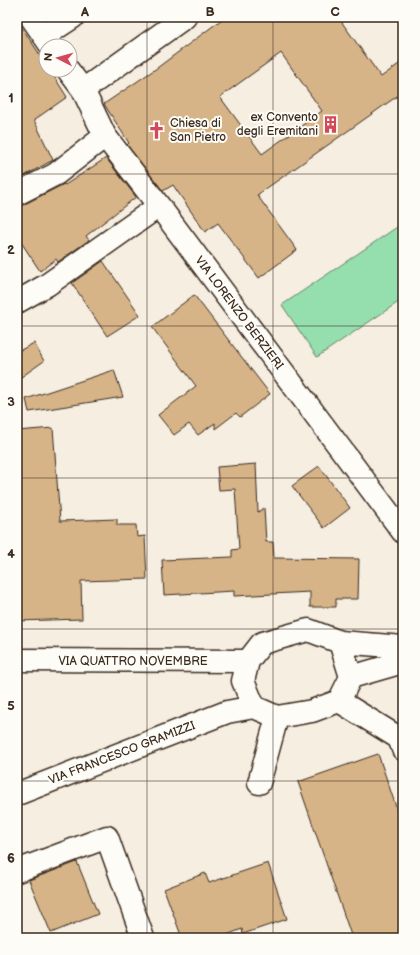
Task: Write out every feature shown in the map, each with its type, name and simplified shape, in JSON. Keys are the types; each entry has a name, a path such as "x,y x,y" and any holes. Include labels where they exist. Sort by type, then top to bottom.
{"street":[{"path":"31,17 45,38"},
{"path":"50,38 73,17"},
{"path":"83,90 185,17"},
{"name":"VIA LORENZO BERZIERI","path":"74,78 83,90 105,136 403,532"},
{"path":"17,194 56,174 105,136"},
{"path":"17,302 47,285 159,206"},
{"path":"227,712 246,671 262,644 308,630 340,642 400,658"},
{"path":"340,642 351,677"},
{"path":"227,712 254,707 277,717 312,711 339,701 351,677 400,658"},
{"name":"VIA QUATTRO NOVEMBRE","path":"17,660 246,671"},
{"path":"246,671 254,707"},
{"path":"339,701 399,738 403,749"},
{"name":"VIA FRANCESCO GRAMIZZI","path":"17,794 227,712"},
{"path":"259,783 277,717"},
{"path":"17,871 107,837 143,938"}],"green space":[{"path":"403,223 403,299 317,357 282,305"}],"building":[{"name":"ex Convento degli Eremitani","path":"225,17 338,17 381,77 403,61 403,92 257,195 297,250 259,278 218,223 205,232 173,185 163,191 127,145 129,143 104,104 157,68","holes":["281,53 322,111 262,154 220,97"]},
{"path":"17,20 38,52 38,78 55,78 67,97 34,120 53,160 17,180"},
{"path":"106,158 136,197 86,236 89,240 58,262 56,259 40,271 17,236 17,206 23,205 64,184 65,185"},
{"path":"103,261 140,315 107,336 72,283"},
{"path":"194,295 270,394 240,417 236,413 215,429 215,423 198,435 189,424 174,435 158,415 196,386 152,327"},
{"path":"34,343 44,361 17,380 17,352"},
{"path":"114,370 123,397 29,412 26,399"},
{"path":"53,428 60,521 117,519 117,525 136,525 137,537 145,536 147,579 81,581 82,619 17,621 17,431"},
{"path":"256,464 258,512 264,508 266,542 273,542 274,558 359,559 358,599 336,599 336,607 310,607 310,592 234,596 234,591 164,595 162,560 232,557 232,550 239,549 235,489 219,490 217,467"},
{"path":"319,466 350,508 324,528 292,486"},
{"path":"378,754 403,827 403,938 352,938 298,782"},
{"path":"77,862 98,914 51,933 29,880"},
{"path":"268,863 287,919 243,934 242,929 219,938 182,938 164,889 205,873 209,883"}],"place":[{"name":"ex Convento degli Eremitani","path":"331,124"},
{"name":"Chiesa di San Pietro","path":"157,130"}]}
